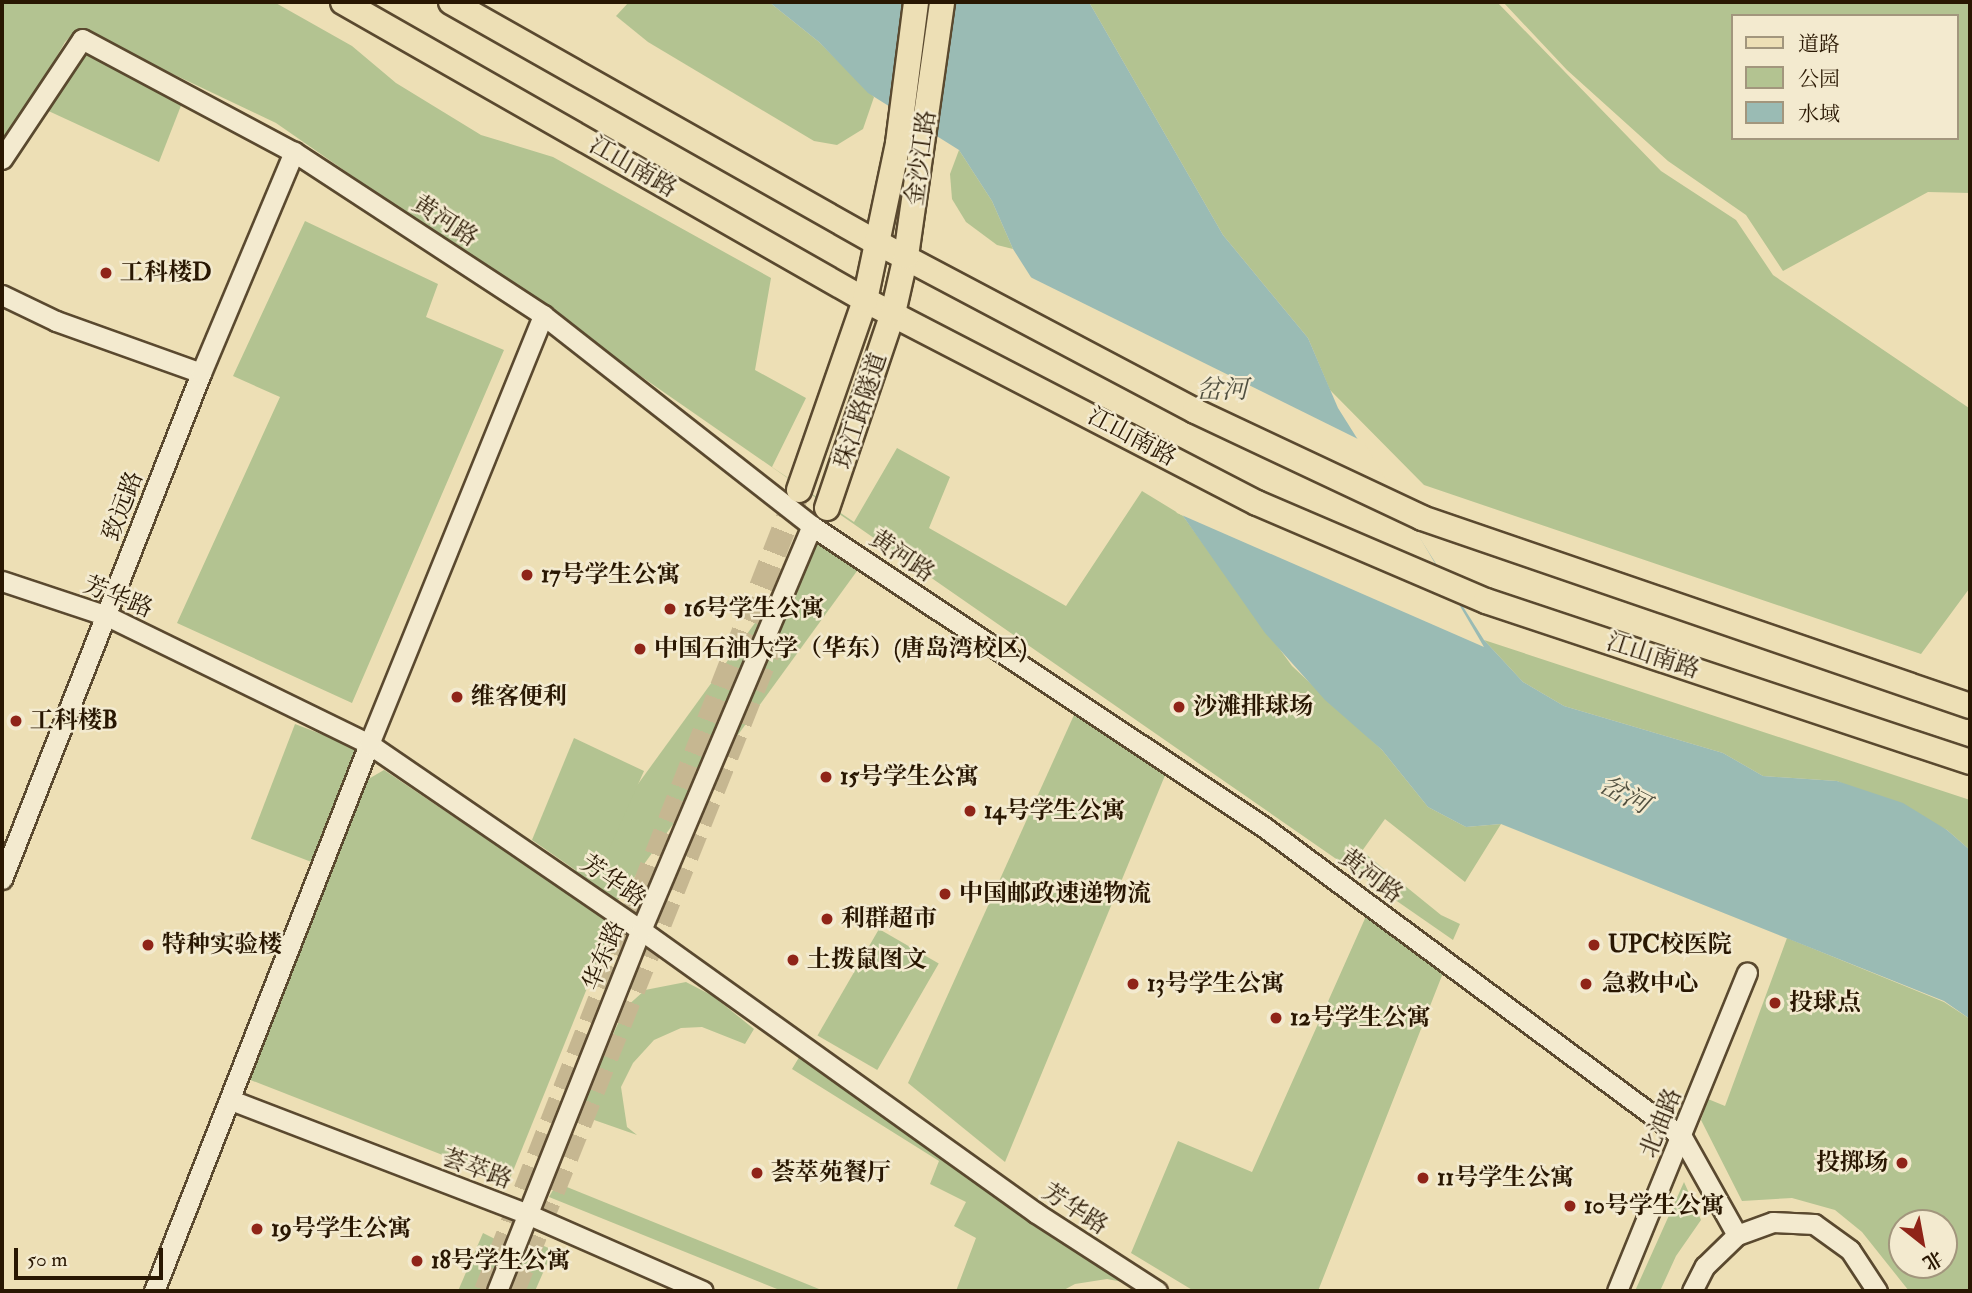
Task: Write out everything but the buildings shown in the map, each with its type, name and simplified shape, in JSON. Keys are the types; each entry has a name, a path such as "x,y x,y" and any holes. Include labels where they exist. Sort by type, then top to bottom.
{"main road":[{"name":"江山南路","path":"343,2 865,300 1257,503 1486,601 1970,762"},
{"path":"451,2 876,242 1195,411 1411,513 1970,706"},
{"name":"金沙江路","path":"865,300 898,143 916,2"},
{"name":"金沙江路","path":"892,313 906,256 923,154 942,2"},
{"name":"珠江路隧道","path":"799,490 865,300"},
{"name":"珠江路隧道","path":"819,517 892,313"}],"street":[{"name":"黄河路","path":"2,159 82,39 294,152 543,315 819,517 1264,827 1682,1137"},
{"name":"致远路","path":"4,868 107,616 201,373 294,152"},
{"path":"2,295 56,321 201,373"},
{"path":"154,1291 369,744 543,315"},
{"name":"华东路","path":"497,1291 525,1213 641,930 819,517"},
{"name":"芳华路","path":"2,581 107,616 369,744 641,930 1026,1206 1157,1291"},
{"name":"北油路","path":"1617,1291 1747,972"},
{"name":"荟萃路","path":"231,1100 525,1213 703,1291"},
{"path":"1682,1137 1737,1234"},
{"path":"1692,1291 1705,1266 1737,1234 1773,1222 1814,1224 1850,1250 1877,1291"}],"green space":[{"path":"2,2 274,2 352,46 396,83 481,135 553,157 771,278 755,370 806,398 772,467 854,522 897,448 950,477 929,528 1066,606 1142,491 1183,516 1292,666 1382,750 1428,807 1466,827 1501,824 1465,882 1385,819 1362,851 1441,915 1460,924 1453,940 276,123 78,29 65,42 2,152"},
{"path":"629,2 769,2 819,42 874,97 863,129 837,145 814,141 648,42 616,16"},
{"path":"1089,2 1497,2 1661,171 1736,220 1773,275 1969,408 1969,589 1921,654 1424,485 1330,390 1308,338 1223,235"},
{"path":"1503,2 1970,2 1970,193 1928,192 1783,271 1746,215 1668,161 1567,70"},
{"path":"83,47 182,103 159,162 42,108"},
{"path":"959,150 992,201 1013,249 997,245 966,222 952,199 950,174"},
{"path":"305,221 438,284 426,317 504,350 352,703 177,623 280,397 233,376"},
{"path":"816,539 858,570 612,909 570,878"},
{"path":"1484,640 1970,800 1970,850 1947,830 1837,781 1763,776 1723,753 1564,706 1523,682"},
{"path":"1074,715 1166,773 1005,1162 908,1083"},
{"path":"295,724 358,748 313,863 251,839"},
{"path":"574,738 644,771 594,883 532,840"},
{"path":"384,770 613,924 509,1181 248,1079 365,781"},
{"path":"1367,914 1443,973 1318,1291 1194,1291 1131,1253 1178,1141 1252,1172"},
{"path":"879,929 939,964 877,1070 818,1036"},
{"path":"1787,938 1944,1002 1970,1019 1970,1291 1909,1291 1899,1279 1958,1279 1958,1209 1888,1209 1888,1265 1862,1232 1835,1210 1792,1198 1742,1201 1701,1120 1708,1099 1725,1106"},
{"path":"686,982 713,996 754,1029 745,1044 702,1027 681,1028 654,1040 633,1063 621,1087 627,1127 637,1135 577,1114 625,1008 645,990"},
{"path":"801,1054 1128,1283 1107,1279 1075,1284 1062,1291 956,1291 976,1238 954,1226 966,1202 930,1184 939,1161 792,1069"},
{"path":"1684,1182 1701,1220 1676,1256 1660,1291 1635,1291"},
{"path":"557,1183 824,1291 782,1291 549,1197"},
{"path":"483,1233 505,1244 485,1291 458,1291"},
{"path":"528,1239 553,1250 535,1291 507,1291"}],"water":[{"name":"岔河","path":"769,2 1089,2 1223,235 1308,338 1338,408 1484,640 1523,682 1564,706 1723,753 1763,776 1837,781 1903,803 1947,830 1970,850 1970,1019 1944,1001 1501,824 1466,827 1428,807 1382,750 1325,700 1265,633 1183,516 1013,249 992,201 959,150 868,93 819,42"}],"pier":[{"path":"1024,274 1364,442 1484,647 1177,513"}],"tunnel":[{"path":"486,1291 799,490"},
{"path":"513,1291 775,635"}],"place":[{"name":"工科楼D","path":"106,273"},
{"name":"17号学生公寓","path":"527,575"},
{"name":"16号学生公寓","path":"670,609"},
{"name":"中国石油大学（华东）(唐岛湾校区)","path":"640,649"},
{"name":"维客便利","path":"457,697"},
{"name":"沙滩排球场","path":"1179,707"},
{"name":"工科楼B","path":"16,721"},
{"name":"15号学生公寓","path":"826,777"},
{"name":"14号学生公寓","path":"970,811"},
{"name":"中国邮政速递物流","path":"945,894"},
{"name":"利群超市","path":"827,919"},
{"name":"特种实验楼","path":"148,945"},
{"name":"UPC校医院","path":"1594,945"},
{"name":"土拨鼠图文","path":"793,960"},
{"name":"13号学生公寓","path":"1133,984"},
{"name":"急救中心","path":"1586,984"},
{"name":"投球点","path":"1775,1003"},
{"name":"12号学生公寓","path":"1276,1018"},
{"name":"投掷场","path":"1902,1163"},
{"name":"荟萃苑餐厅","path":"757,1173"},
{"name":"11号学生公寓","path":"1423,1178"},
{"name":"10号学生公寓","path":"1570,1206"},
{"name":"19号学生公寓","path":"257,1229"},
{"name":"18号学生公寓","path":"417,1261"}]}
